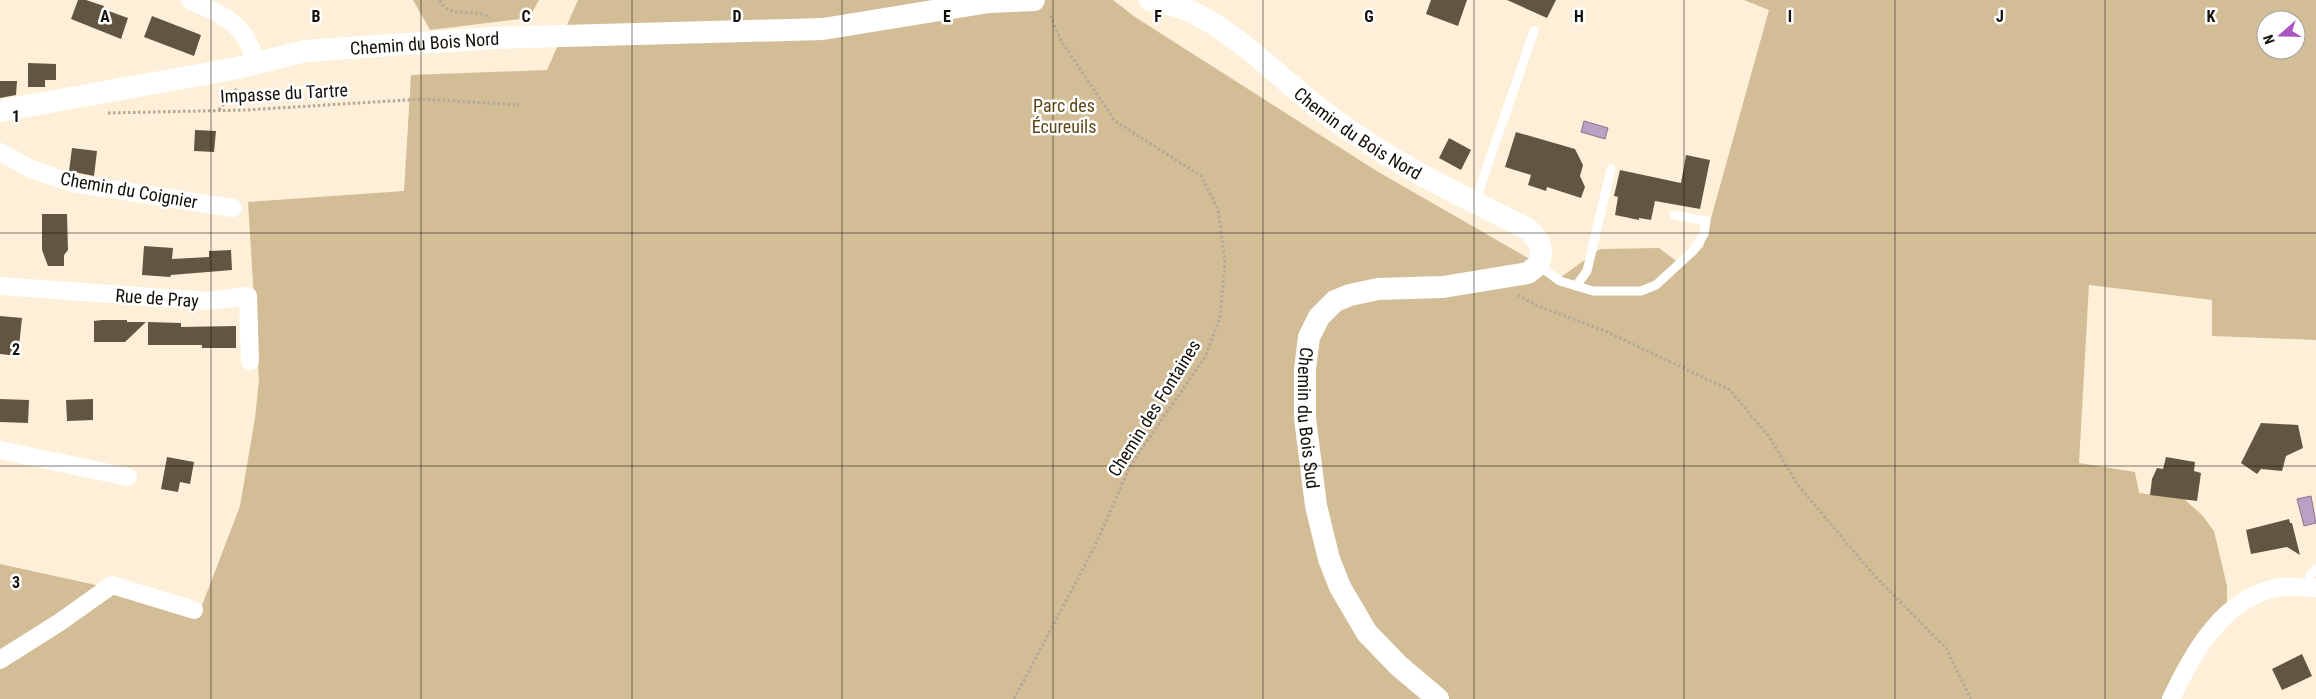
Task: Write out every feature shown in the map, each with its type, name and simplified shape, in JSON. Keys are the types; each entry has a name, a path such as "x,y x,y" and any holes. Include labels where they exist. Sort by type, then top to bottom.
{"street":[{"path":"190,0 233,22 245,34 256,64"},
{"name":"Chemin du Bois Nord","path":"1150,0 1194,6 1331,118 1368,143 1419,174 1526,228 1537,236 1542,248 1533,269"},
{"name":"Chemin du Bois Nord","path":"0,111 256,64 305,51 493,38 823,30 989,2 1040,4"},
{"name":"Chemin du Coignier","path":"0,152 31,170 72,183 233,208"},
{"name":"Chemin du Bois Sud","path":"1438,699 1399,666 1367,632 1340,587 1329,559 1316,506 1305,418 1305,369 1308,337 1319,317 1335,301 1350,296 1378,289 1443,287 1533,269"},
{"name":"Rue de Pray","path":"0,286 207,301 248,296 250,361"},
{"path":"0,450 128,477"},
{"path":"0,660 60,622 112,585 194,610"},
{"path":"2171,699 2194,653 2215,626 2237,606 2268,591 2282,587 2313,588"}],"lane":[{"path":"1475,202 1534,31"},
{"path":"1576,286 1587,271 1611,169"},
{"path":"1533,269 1576,286 1608,292 1641,291 1656,286 1693,251 1704,234 1706,221 1674,215"},
{"path":"2313,588 2310,576 2316,569"}],"path":[{"name":"Chemin des Fontaines","path":"1014,699 1094,548 1130,466 1205,357 1220,318 1225,262 1218,209 1201,176 1115,121 1060,39 1040,4"},
{"name":"Impasse du Tartre","path":"104,113 246,110 423,99 519,105"},
{"path":"1493,278 1495,283 1538,306 1604,331 1730,390 1770,438 1797,484 1873,574 1946,648 1972,699"}],"green space":[{"path":"413,0 539,0 529,18 430,30"},
{"name":"Parc des Écureuils","path":"578,0 1113,0 1135,17 1375,170 1561,277 1600,249 1659,248 1683,266 1703,247 1769,10 1744,0 2316,0 2316,340 2212,336 2212,300 2089,285 2079,463 2135,472 2139,493 2184,499 2202,515 2214,531 2227,586 2227,602 2212,641 2176,699 0,699 0,564 201,608 240,506 255,418 259,380 248,202 404,191 411,75 547,70"}],"shaded area":[{"path":"1584,121 1608,128 1605,139 1581,132"},
{"path":"2311,496 2316,523 2304,526 2297,499"}],"building":[{"path":"78,0 86,0 104,6 103,9 128,18 121,39 71,19"},
{"path":"1431,0 1467,0 1458,26 1426,14"},
{"path":"1507,0 1556,0 1547,18"},
{"path":"152,16 201,35 194,56 144,37"},
{"path":"28,63 56,64 56,80 45,80 45,87 28,87"},
{"path":"0,81 17,81 16,95 0,98"},
{"path":"195,130 216,131 214,152 194,151"},
{"path":"1516,132 1575,149 1583,165 1580,176 1585,187 1581,198 1547,187 1546,191 1528,185 1531,175 1505,167"},
{"path":"1449,138 1471,150 1461,170 1439,158"},
{"path":"72,148 97,151 94,176 69,171"},
{"path":"1686,155 1710,160 1700,209 1655,201 1651,220 1639,218 1639,220 1615,215 1618,197 1614,196 1620,170 1681,183"},
{"path":"42,214 67,214 68,250 64,255 64,266 48,266 42,250"},
{"path":"144,246 173,248 172,259 209,257 209,251 231,250 232,270 171,275 170,277 142,275"},
{"path":"0,316 22,318 18,356 0,354"},
{"path":"94,321 146,322 125,342 94,342"},
{"path":"148,322 181,323 181,327 236,326 236,348 202,348 202,345 148,345"},
{"path":"0,399 29,400 28,423 0,422"},
{"path":"93,399 93,420 67,421 66,400"},
{"path":"2261,423 2298,425 2303,448 2286,456 2282,471 2261,469 2257,474 2241,463"},
{"path":"167,457 194,462 190,484 180,482 178,492 161,489"},
{"path":"2166,457 2195,462 2194,471 2201,473 2197,501 2150,495 2152,479 2157,468 2163,469"},
{"path":"2289,519 2290,523 2292,523 2300,555 2287,547 2251,554 2246,530"},
{"path":"2302,654 2312,676 2282,690 2272,669"}]}
